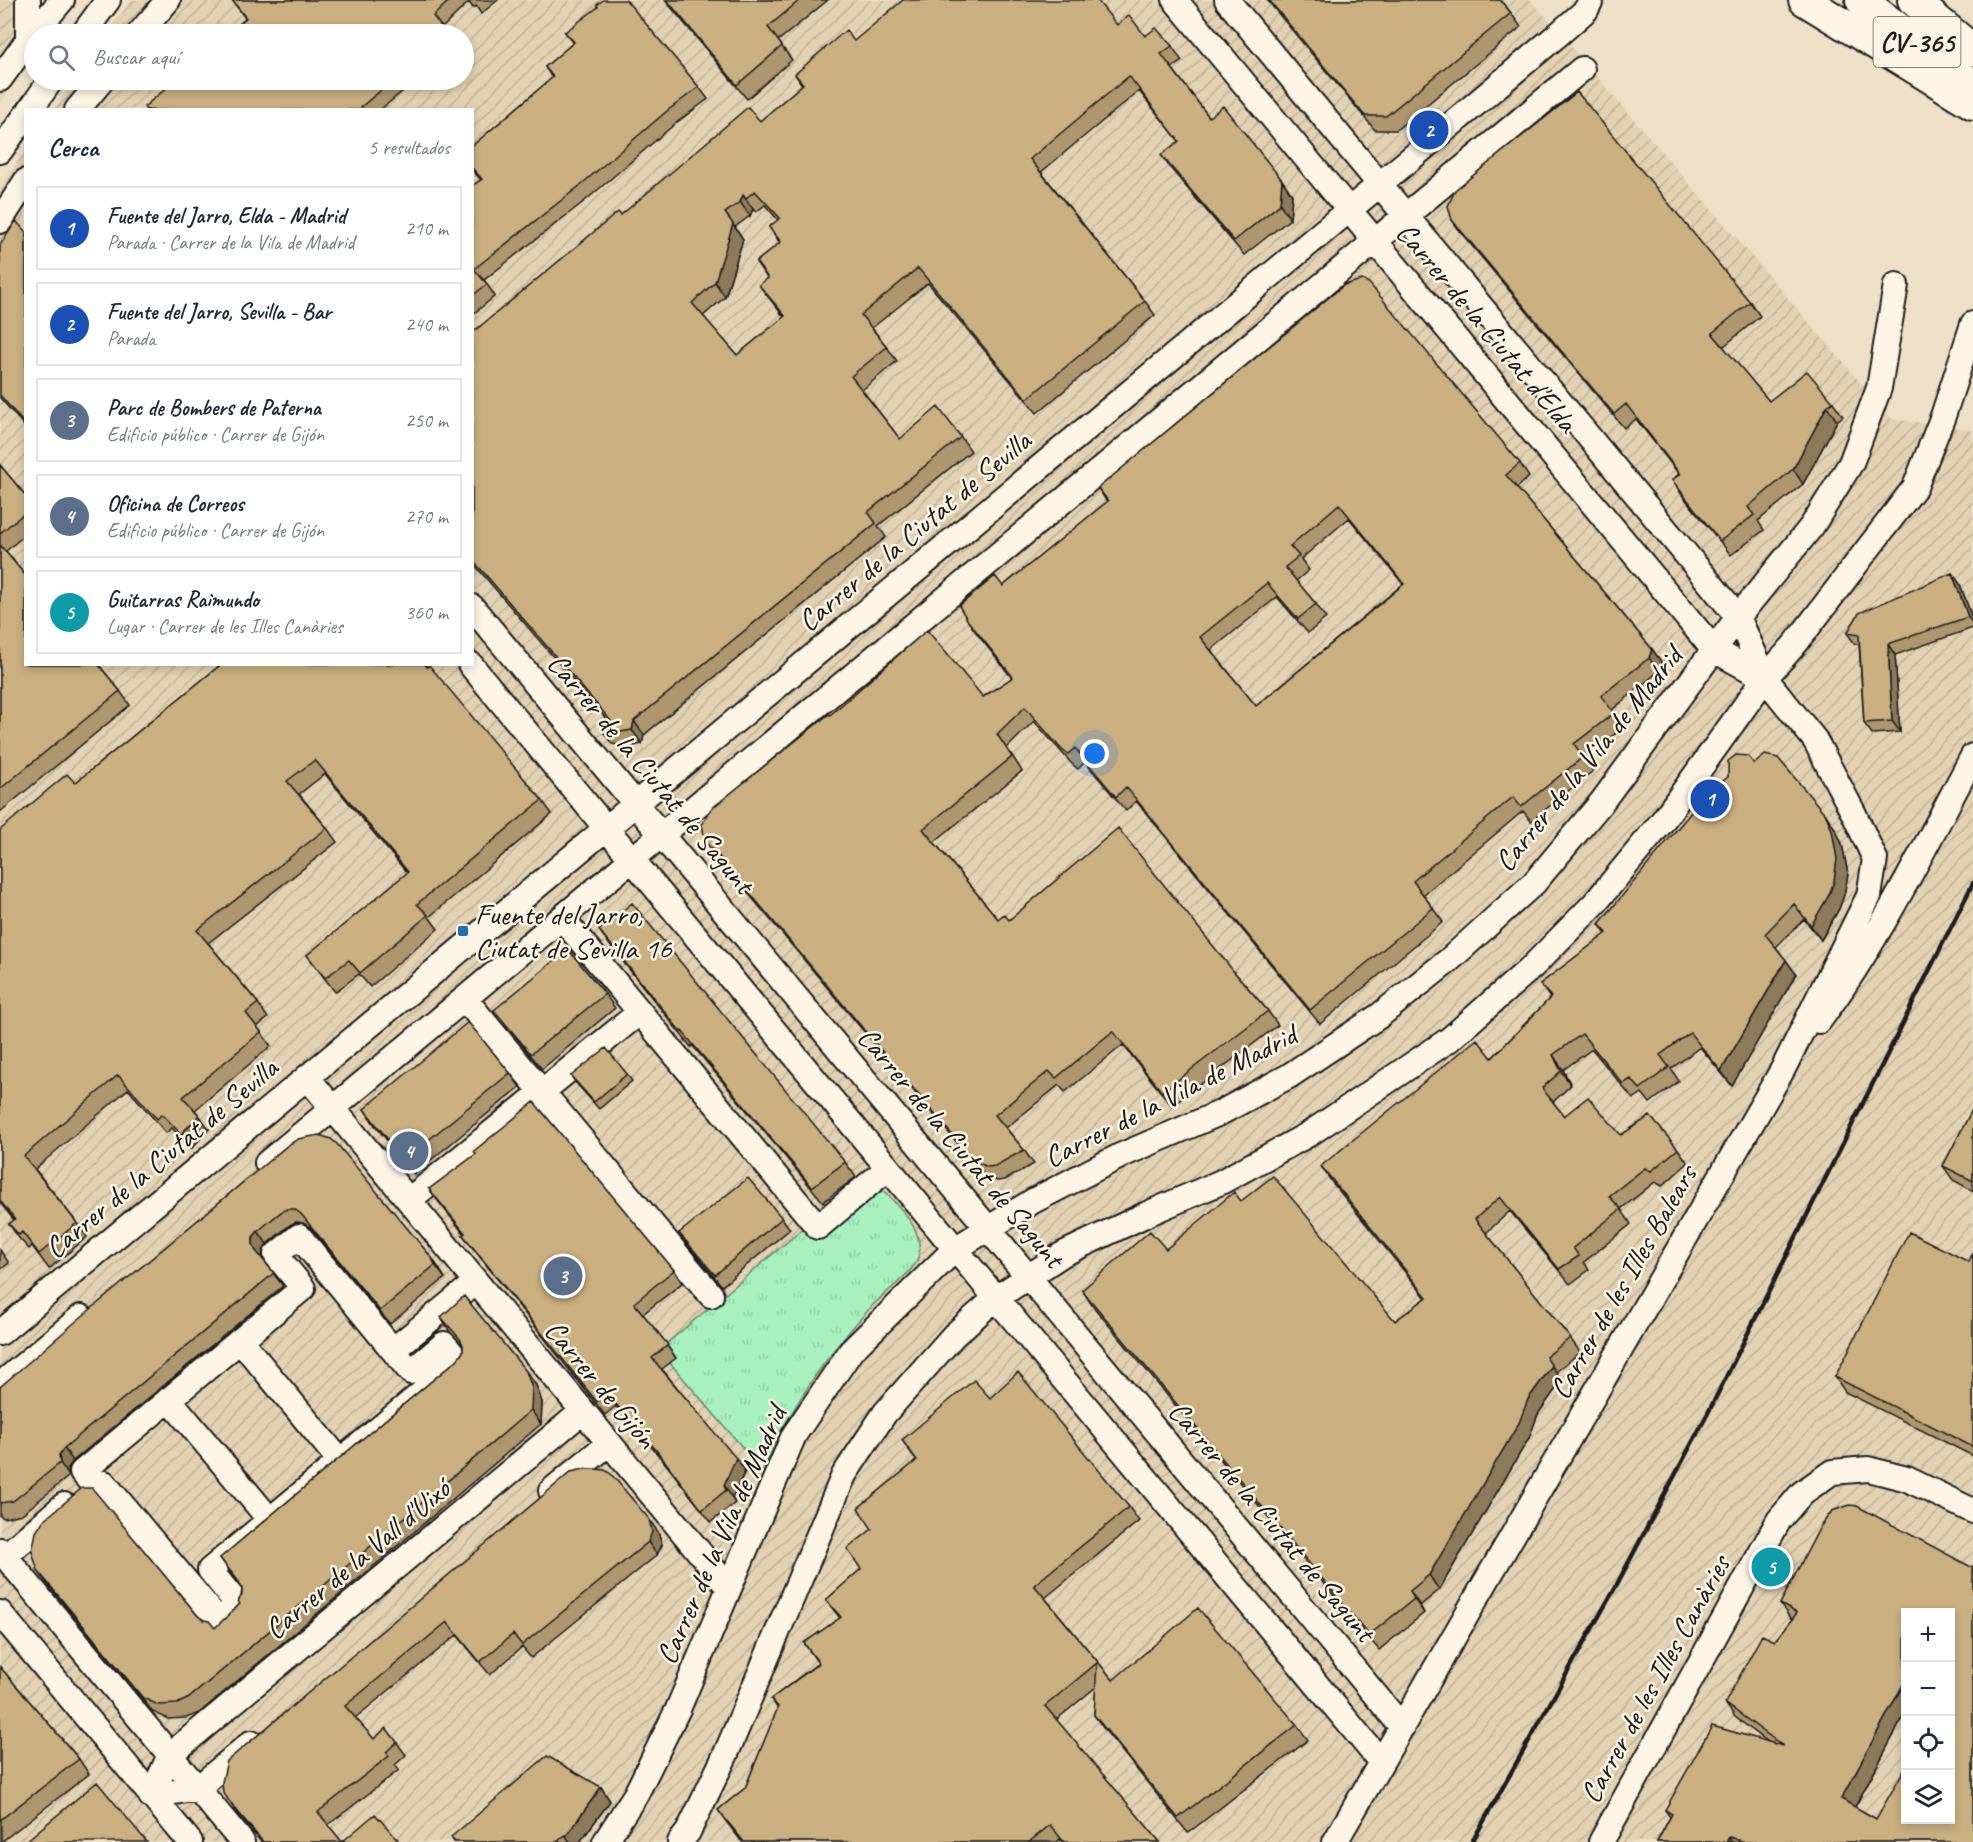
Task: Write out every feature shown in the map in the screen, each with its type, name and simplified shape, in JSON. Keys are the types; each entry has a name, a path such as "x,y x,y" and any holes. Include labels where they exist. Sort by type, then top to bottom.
{"main road":[{"path":"1804,0 1973,104"},
{"name":"CV-365","path":"1861,0 1973,85"},
{"path":"1913,0 1973,50"}],"street":[{"path":"28,0 28,24"},
{"path":"42,24 62,0"},
{"path":"90,24 108,0"},
{"path":"148,24 168,0"},
{"name":"Carrer de la Ciutat d'Elda","path":"1175,0 1714,650 1765,678"},
{"name":"Carrer de la Ciutat d'Elda","path":"1227,0 1738,616 1765,678 1815,740"},
{"name":"Carrer de la Ciutat de Sevilla","path":"0,1333 1349,210 1561,32 1586,10 1591,0"},
{"path":"0,79 24,46"},
{"path":"251,1177 1582,69"},
{"path":"31,108 44,90"},
{"path":"79,108 94,90"},
{"path":"93,108 104,90"},
{"path":"0,151 24,119"},
{"path":"0,223 24,184"},
{"path":"0,223 24,203"},
{"name":"Carrer de la Vila de Madrid","path":"605,1842 636,1794 678,1709 795,1435 851,1351 955,1249 1033,1201 1122,1155 1220,1113 1279,1081 1379,1016 1448,961 1534,883 1601,803 1738,616 1812,526 1851,463 1879,388 1896,285"},
{"path":"680,1842 688,1832 725,1756 844,1475 885,1413 954,1335 996,1298 1063,1254 1221,1182 1309,1134 1450,1039 1533,966 1595,903 1661,824 1765,678 1796,643 1915,487 1943,416 1973,324"},
{"name":"Carrer de la Ciutat de Sagunt","path":"474,609 1402,1727"},
{"path":"472,666 1382,1762"},
{"name":"Carrer de les Illes Balears","path":"1335,1842 1783,1069 1869,896 1875,860 1815,740"},
{"path":"1783,1069 1845,986 1907,880 1973,756"},
{"path":"562,918 818,1227 888,1168"},
{"path":"465,999 711,1295"},
{"path":"409,1200 640,1012"},
{"name":"Carrer de la Ciutat de Sevilla","path":"307,1077 333,1108"},
{"name":"Carrer de Gijón","path":"333,1108 729,1588"},
{"path":"298,1236 393,1350 411,1372 444,1344 459,1362 210,1570 238,1605 219,1621 104,1483 97,1489 82,1472 303,1288 276,1255 298,1236"},
{"path":"393,1350 476,1282"},
{"path":"0,1385 99,1303"},
{"path":"240,1340 340,1461"},
{"path":"169,1399 270,1520"},
{"name":"Carrer de la Vall d'Uixó","path":"170,1755 583,1411"},
{"path":"538,1502 609,1443"},
{"name":"Carrer de les Illes Canàries","path":"1601,1842 1779,1520 1802,1493 1832,1472 1868,1469 1907,1479 1973,1511"},
{"path":"91,1481 3,1553 242,1842"},
{"path":"0,1613 190,1842"},
{"path":"151,1796 198,1788 265,1731"},
{"path":"151,1796 170,1755"}],"shaded area":[{"path":"0,0 73,0 55,24 24,24 24,68 0,103"},
{"path":"132,0 1531,0 1892,419 1973,430 1973,1842 0,1842 0,188 24,152 24,666 474,666 474,108 55,108 68,90 474,90 474,24 114,24"}],"green space":[{"path":"882,1189 903,1211 915,1229 919,1248 916,1263 874,1304 825,1362 797,1404 763,1471 670,1363 676,1357 666,1344 805,1227"}],"building":[{"path":"232,0 450,0 433,16 439,24 239,24 246,18"},
{"path":"603,0 626,0 699,87 667,111 577,188 474,269 474,185 482,179 474,170 474,144 553,77 545,67 574,42 565,32 598,7 597,5"},
{"path":"667,0 800,0 768,27 782,46 737,85"},
{"path":"903,0 1097,0 1117,25 1129,15 1145,36 1156,28 1172,46 1161,54 1209,117 1223,106 1282,180 1280,204 1234,241 1161,155 1179,141 1129,76 1030,159 1145,301 1027,399 918,268 861,315 887,347 851,376 900,439 938,407 961,437 868,512 876,523 634,721 632,730 620,732 602,730 611,721 474,561 474,331 618,212 621,215 748,107 760,121 803,84 795,74 846,30 854,41","holes":["755,191 780,218 769,227 781,242 756,262 768,278 759,285 785,316 737,355 692,303 715,282 733,224 725,213 740,202 743,195 746,198"]},
{"path":"1269,0 1500,0 1511,13 1386,116 1365,116"},
{"path":"164,90 381,90 362,108 144,107"},
{"path":"1577,92 1750,302 1712,333 1769,401 1807,371 1833,402 1827,406 1793,469 1748,507 1754,515 1720,541 1672,480 1680,474 1626,404 1614,414 1452,220 1448,206 1455,190"},
{"path":"16,221 24,230 24,424 0,395 0,245"},
{"path":"474,269 487,284 474,294"},
{"path":"1362,280 1369,283 1520,463 1506,475 1652,649 1649,658 1601,696 1614,713 1574,744 1583,757 1521,807 1513,797 1413,881 1433,908 1310,1010 1126,787 1116,797 1075,748 1068,754 1062,750 1025,707 997,734 1012,757 923,829 998,919 1004,914 1009,920 1118,828 1268,1011 1162,1092 1113,1031 1056,1078 1049,1071 995,1115 1024,1150 995,1166 988,1167 974,1161 710,848 705,840 702,825 711,809 830,715 927,630 983,697 1013,677 968,621 959,606 995,576 1003,586 1108,501 1098,488 1344,285","holes":["1339,504 1404,584 1256,706 1200,637 1267,583 1298,619 1316,604 1285,567 1299,556 1290,546"]},
{"path":"0,465 24,494 24,514 0,533"},
{"path":"0,545 24,574 24,666 100,666 120,691 0,789"},
{"path":"1952,573 1968,617 1888,644 1892,721 1864,723 1859,635 1847,633 1859,613"},
{"path":"219,666 430,666 542,800 417,904 428,915 360,973 349,960 325,978 307,955 408,872 315,760 287,781 327,828 197,930 258,1003 246,1013 261,1032 183,1097 199,1115 181,1134 162,1114 157,1119 118,1075 24,1156 77,1223 39,1254 22,1232 19,1235 9,1224 15,1219 0,1201 0,830 67,774 75,783"},
{"path":"1736,755 1748,756 1754,764 1765,755 1778,758 1826,815 1832,830 1837,859 1834,881 1829,895 1811,926 1794,904 1765,934 1786,960 1721,1071 1690,1033 1660,1055 1669,1067 1640,1089 1631,1079 1623,1084 1582,1034 1553,1055 1561,1071 1542,1088 1564,1116 1588,1097 1621,1135 1650,1116 1678,1149 1651,1171 1645,1168 1609,1196 1621,1209 1573,1248 1579,1256 1559,1269 1500,1197 1475,1219 1570,1338 1546,1357 1552,1366 1528,1399 1519,1423 1429,1575 1410,1591 1414,1599 1369,1635 1082,1290 1150,1231 1166,1249 1234,1192 1241,1201 1273,1176 1395,1321 1427,1297 1321,1166 1477,1039 1492,1058 1551,997 1540,984 1607,933 1599,924 1706,794 1728,777 1728,761"},
{"path":"632,903 845,1162 812,1187 681,1032 599,930"},
{"path":"568,949 605,994 531,1054 494,1010"},
{"path":"468,1022 510,1073 404,1160 364,1109"},
{"path":"606,1048 627,1074 594,1102 571,1076"},
{"path":"534,1102 674,1270 634,1303 668,1345 652,1358 736,1458 724,1485 726,1490 702,1510 657,1451 607,1394 597,1402 429,1189 476,1154 474,1151"},
{"path":"1973,1108 1973,1181 1943,1166"},
{"path":"319,1135 337,1144 432,1258 435,1265 380,1311 301,1214 294,1209 281,1212 253,1237 255,1250 274,1273 64,1448 59,1455 60,1463 13,1501 0,1503 0,1387 288,1145 298,1139"},
{"path":"748,1178 782,1218 715,1275 679,1233"},
{"path":"1909,1232 1969,1262 1973,1253 1973,1447 1835,1377"},
{"path":"464,1296 526,1371 532,1388 531,1410 189,1698 177,1704 158,1705 143,1698 38,1571 32,1552 36,1532 43,1521 82,1488 92,1488 198,1616 209,1621 215,1628 240,1604 238,1601 242,1595 239,1582 220,1558 458,1359 463,1352 463,1345 441,1317"},
{"path":"1018,1372 1129,1507 1034,1585 1113,1680 1198,1608 1297,1725 1178,1818 1094,1715 1097,1663 1045,1706 1160,1842 1064,1842 1050,1825 1029,1842 744,1842 718,1810 745,1788 778,1707 771,1699 819,1663 804,1643 841,1617 826,1600 861,1569 847,1549 872,1529 858,1508 917,1460 902,1440 974,1380 990,1398"},
{"path":"596,1469 605,1470 612,1475 649,1519 652,1532 648,1542 522,1645 513,1634 480,1662 447,1622 345,1706 374,1739 386,1728 397,1742 386,1752 389,1756 318,1812 342,1842 263,1842 223,1792 222,1782 227,1761 571,1472"},
{"path":"1850,1505 1857,1506 1973,1568 1973,1842 1745,1842 1729,1837 1726,1842 1657,1842 1672,1814 1665,1810 1712,1726 1783,1746 1725,1703 1762,1635 1775,1641 1797,1613 1780,1604 1820,1527 1832,1511"},
{"path":"0,1667 79,1759 0,1820"},
{"path":"547,1756 601,1787 566,1836 557,1842 455,1842 451,1837"},
{"path":"97,1782 147,1842 25,1842"},
{"path":"375,1814 400,1842 342,1842"}],"railway":[{"path":"1472,1842 1616,1586 1708,1413 1973,883"}],"place":[{"name":"Fuente del Jarro, Sevilla - Bar","path":"1429,130"},
{"name":"Fuente del Jarro, Elda - Madrid","path":"1710,799"},
{"name":"Fuente del Jarro, Ciutat de Sevilla 16","path":"463,931"},
{"name":"Oficina de Correos","path":"409,1151"},
{"name":"Parc de Bombers de Paterna","path":"563,1276"},
{"name":"Guitarras Raimundo","path":"1771,1567"}]}
